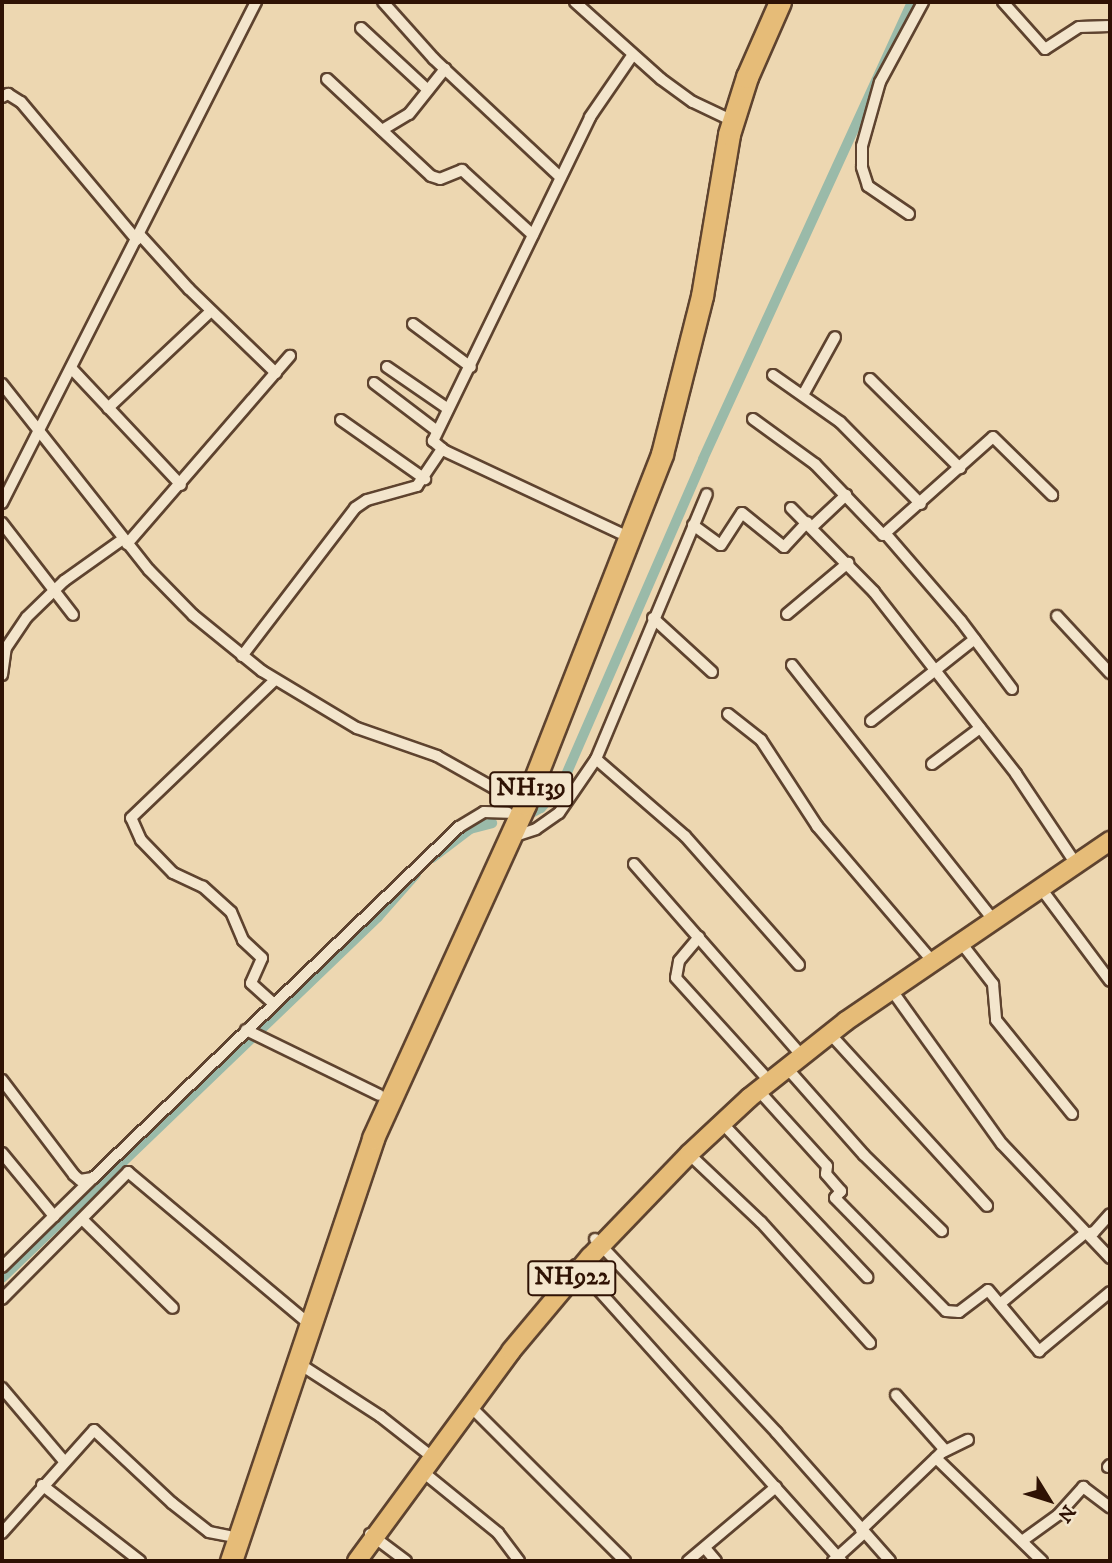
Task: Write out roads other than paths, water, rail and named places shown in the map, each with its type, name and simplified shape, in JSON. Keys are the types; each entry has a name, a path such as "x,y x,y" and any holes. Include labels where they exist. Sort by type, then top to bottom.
{"highway":[{"name":"NH139","path":"368,1136 510,838 523,792 621,533 663,413 728,119 769,2"},
{"name":"NH139","path":"221,1561 368,1136 379,1095 508,813 523,792 662,454 702,296 728,119 780,2"},
{"name":"NH139","path":"231,1561 298,1363 305,1320"}],"main road":[{"path":"346,1561 371,1535 505,1345 683,1147 762,1083 796,1049 829,1026 846,1021 893,992 1040,887 1110,841"},
{"path":"832,1036 846,1021"},
{"name":"NH922","path":"598,1242 762,1083 832,1036"},
{"name":"NH922","path":"357,1561 371,1535 423,1472 577,1266"}],"street":[{"path":"2,503 139,238 256,2"},
{"path":"383,2 445,69 560,177"},
{"path":"575,2 632,56 677,92 728,119"},
{"path":"909,214 868,186 862,167 862,146 880,82 923,2"},
{"path":"1003,2 1045,49 1079,27 1110,26"},
{"path":"361,28 428,90"},
{"path":"621,533 442,449 433,441 590,117 632,56"},
{"path":"382,130 409,114 445,69"},
{"path":"327,79 436,179 462,170 533,235"},
{"path":"2,97 14,95 21,102 139,238 276,373"},
{"path":"108,408 211,311"},
{"path":"412,324 471,367"},
{"path":"803,395 835,337"},
{"path":"2,675 10,640 53,591 125,542 181,485 290,356"},
{"path":"387,366 448,409"},
{"path":"72,369 181,485"},
{"path":"773,375 840,422 921,504"},
{"path":"870,379 960,468"},
{"path":"374,383 436,430"},
{"path":"2,384 125,542 193,615 242,656 275,680 357,728 437,756 499,791 523,792"},
{"path":"753,419 800,450 885,533 975,639 1012,689"},
{"path":"341,420 425,479"},
{"path":"885,533 996,437 1052,495"},
{"path":"242,656 355,508 367,500 410,490 425,479 442,449"},
{"path":"510,838 536,829 559,813 596,759 707,494"},
{"path":"693,525 721,545 743,513 784,547 846,495"},
{"path":"792,508 848,563 980,728 1076,864"},
{"path":"2,523 74,615"},
{"path":"787,614 848,563"},
{"path":"1056,616 1110,673"},
{"path":"653,618 712,672"},
{"path":"871,721 975,639"},
{"path":"792,665 993,921"},
{"path":"274,1004 251,983 262,958 243,940 231,912 203,887 173,873 141,840 131,818 275,680"},
{"path":"728,714 761,740 817,826 934,963"},
{"path":"932,764 980,728"},
{"path":"596,759 685,836 799,965"},
{"path":"2,1266 251,1032 274,1004 459,827 484,812 508,813"},
{"path":"634,864 796,1049"},
{"path":"1040,887 1105,965 1110,981"},
{"path":"699,937 679,961 676,978 827,1166 826,1174 841,1191 835,1198 939,1307 959,1312 984,1290 1001,1303 1039,1351 1110,1292"},
{"path":"961,944 993,984 996,1020 1072,1114"},
{"path":"893,992 1002,1144 1084,1234 1110,1258"},
{"path":"251,1032 379,1095"},
{"path":"832,1036 987,1206"},
{"path":"787,1068 856,1146 942,1231"},
{"path":"2,1080 74,1175 80,1180 93,1178"},
{"path":"722,1123 867,1277"},
{"path":"2,1153 54,1216"},
{"path":"689,1154 761,1222 870,1343"},
{"path":"114,1159 305,1320"},
{"path":"2,1299 128,1172"},
{"path":"1001,1303 1084,1234 1094,1232 1110,1214"},
{"path":"82,1219 173,1308"},
{"path":"598,1242 890,1561"},
{"path":"577,1266 838,1560 940,1454 968,1440"},
{"path":"298,1363 355,1398 427,1453"},
{"path":"2,1388 63,1460"},
{"path":"896,1395 940,1454 1042,1561"},
{"path":"471,1407 625,1561"},
{"path":"2,1533 63,1460 94,1430 209,1532 229,1536"},
{"path":"423,1472 482,1518 519,1561"},
{"path":"42,1485 140,1561"},
{"path":"688,1561 776,1487"},
{"path":"1022,1541 1058,1516 1083,1488 1110,1507"},
{"path":"371,1535 406,1561"},
{"path":"705,1548 716,1561"}],"waterway":[{"path":"522,818 541,808 562,784 703,459 912,2"},
{"path":"432,858 470,829 492,823"},
{"path":"2,1278 378,917 416,874"}]}
